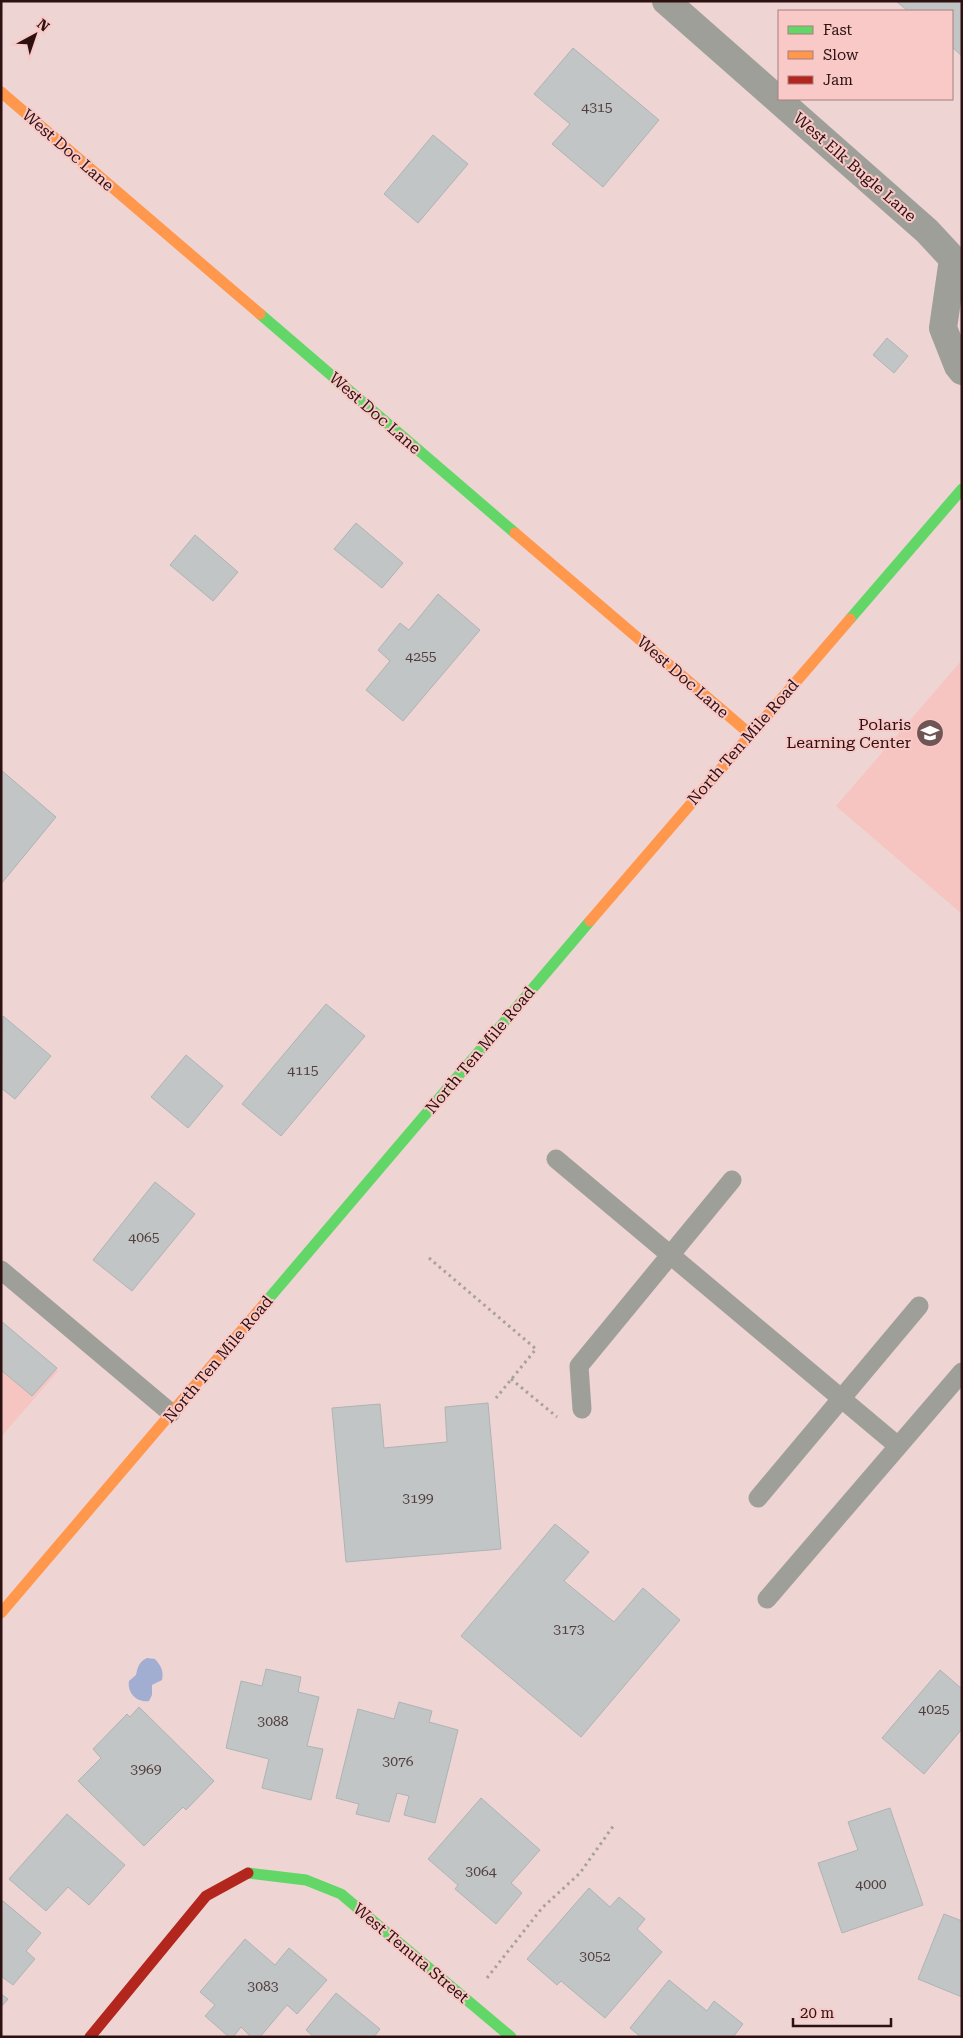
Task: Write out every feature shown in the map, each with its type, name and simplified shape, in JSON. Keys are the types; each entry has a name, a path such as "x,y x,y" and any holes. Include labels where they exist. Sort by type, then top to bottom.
{"street":[{"name":"West Elk Bugle Lane","path":"666,1 778,99"},
{"name":"West Doc Lane","path":"1,92 750,734"},
{"name":"West Elk Bugle Lane","path":"779,100 920,224 953,259 942,328 958,366 962,371"},
{"name":"North Ten Mile Road","path":"1,1613 750,734 962,489"},
{"name":"West Tenuta Street","path":"90,2037 206,1896 247,1873 306,1880 342,1894 511,2037"}],"lane":[{"path":"556,1159 898,1446"},
{"path":"582,1409 579,1366 732,1180"},
{"path":"1,1270 171,1413"},
{"path":"758,1498 919,1306"},
{"path":"767,1598 962,1372"}],"path":[{"path":"429,1258 536,1349 496,1398"},
{"path":"511,1379 560,1420"},
{"path":"468,2000 536,1915 580,1872 614,1825"}],"shaded area":[{"name":"Polaris Learning Center","path":"962,660 962,914 836,806"},
{"path":"1,1323 58,1371 1,1437"}],"water":[{"path":"147,1658 155,1659 162,1669 163,1677 162,1680 152,1685 152,1695 149,1701 145,1701 137,1699 131,1693 129,1681 136,1675 138,1667"}],"building":[{"path":"896,1 962,1 962,56 953,48 953,10 907,10"},
{"path":"573,48 659,120 603,187 552,144 570,124 534,94"},
{"path":"433,135 468,164 418,223 384,194"},
{"path":"887,338 908,356 894,373 873,355"},
{"path":"356,523 403,563 382,588 334,549"},
{"path":"195,535 238,572 213,601 170,565"},
{"path":"438,594 480,630 403,721 366,690 390,661 378,650 400,623 409,630"},
{"path":"1,770 56,817 1,884"},
{"path":"326,1004 365,1036 281,1136 242,1104"},
{"path":"3,1016 51,1056 15,1099 1,1088"},
{"path":"186,1055 223,1086 188,1128 151,1097"},
{"path":"155,1182 195,1214 132,1291 93,1260"},
{"path":"1,1321 57,1368 32,1396 1,1370"},
{"path":"488,1403 501,1549 346,1562 332,1408 380,1404 384,1448 447,1442 445,1407"},
{"path":"555,1524 589,1552 564,1581 614,1622 643,1588 680,1620 581,1737 461,1636"},
{"path":"266,1669 301,1677 298,1692 319,1697 307,1746 323,1749 311,1800 262,1788 269,1759 226,1748 241,1681 262,1686"},
{"path":"940,1670 962,1689 962,1729 924,1774 882,1738"},
{"path":"399,1702 432,1711 429,1722 458,1730 435,1823 404,1815 409,1796 397,1793 389,1822 356,1814 359,1804 336,1798 358,1709 394,1719"},
{"path":"139,1707 214,1781 186,1810 183,1807 144,1846 78,1781 101,1758 93,1749 127,1714 130,1717"},
{"path":"481,1798 540,1850 511,1883 522,1893 496,1924 455,1889 458,1885 428,1859"},
{"path":"890,1808 923,1905 842,1933 818,1863 858,1850 848,1822"},
{"path":"67,1814 125,1865 89,1905 68,1887 46,1911 9,1879"},
{"path":"589,1888 610,1907 619,1897 645,1919 637,1929 662,1952 605,2018 561,1981 557,1985 527,1959"},
{"path":"3,1901 41,1933 26,1951 35,1959 13,1985 1,1976 1,1904"},
{"path":"944,1914 962,1921 962,1997 918,1979"},
{"path":"245,1939 275,1965 289,1948 327,1980 297,2014 287,2005 260,2037 251,2037 241,2027 233,2037 229,2037 205,2016 215,2005 200,1992"},
{"path":"669,1980 707,2011 714,2001 743,2024 733,2037 641,2037 630,2028"},
{"path":"336,1993 380,2029 374,2037 314,2037 306,2030"},
{"path":"1,1994 8,1999 1,2007"}],"traffic: fast":[{"path":"260,314 515,533"},
{"path":"850,619 962,489"},
{"path":"265,1303 590,921"},
{"path":"248,1873 306,1880 341,1894 511,2037"}],"traffic: slow":[{"path":"1,92 260,314"},
{"path":"515,533 750,734"},
{"path":"590,921 850,619"},
{"path":"1,1613 265,1303"}],"traffic: jam":[{"path":"90,2037 206,1896 248,1873"}],"place":[{"name":"Polaris Learning Center","path":"930,733"}]}
